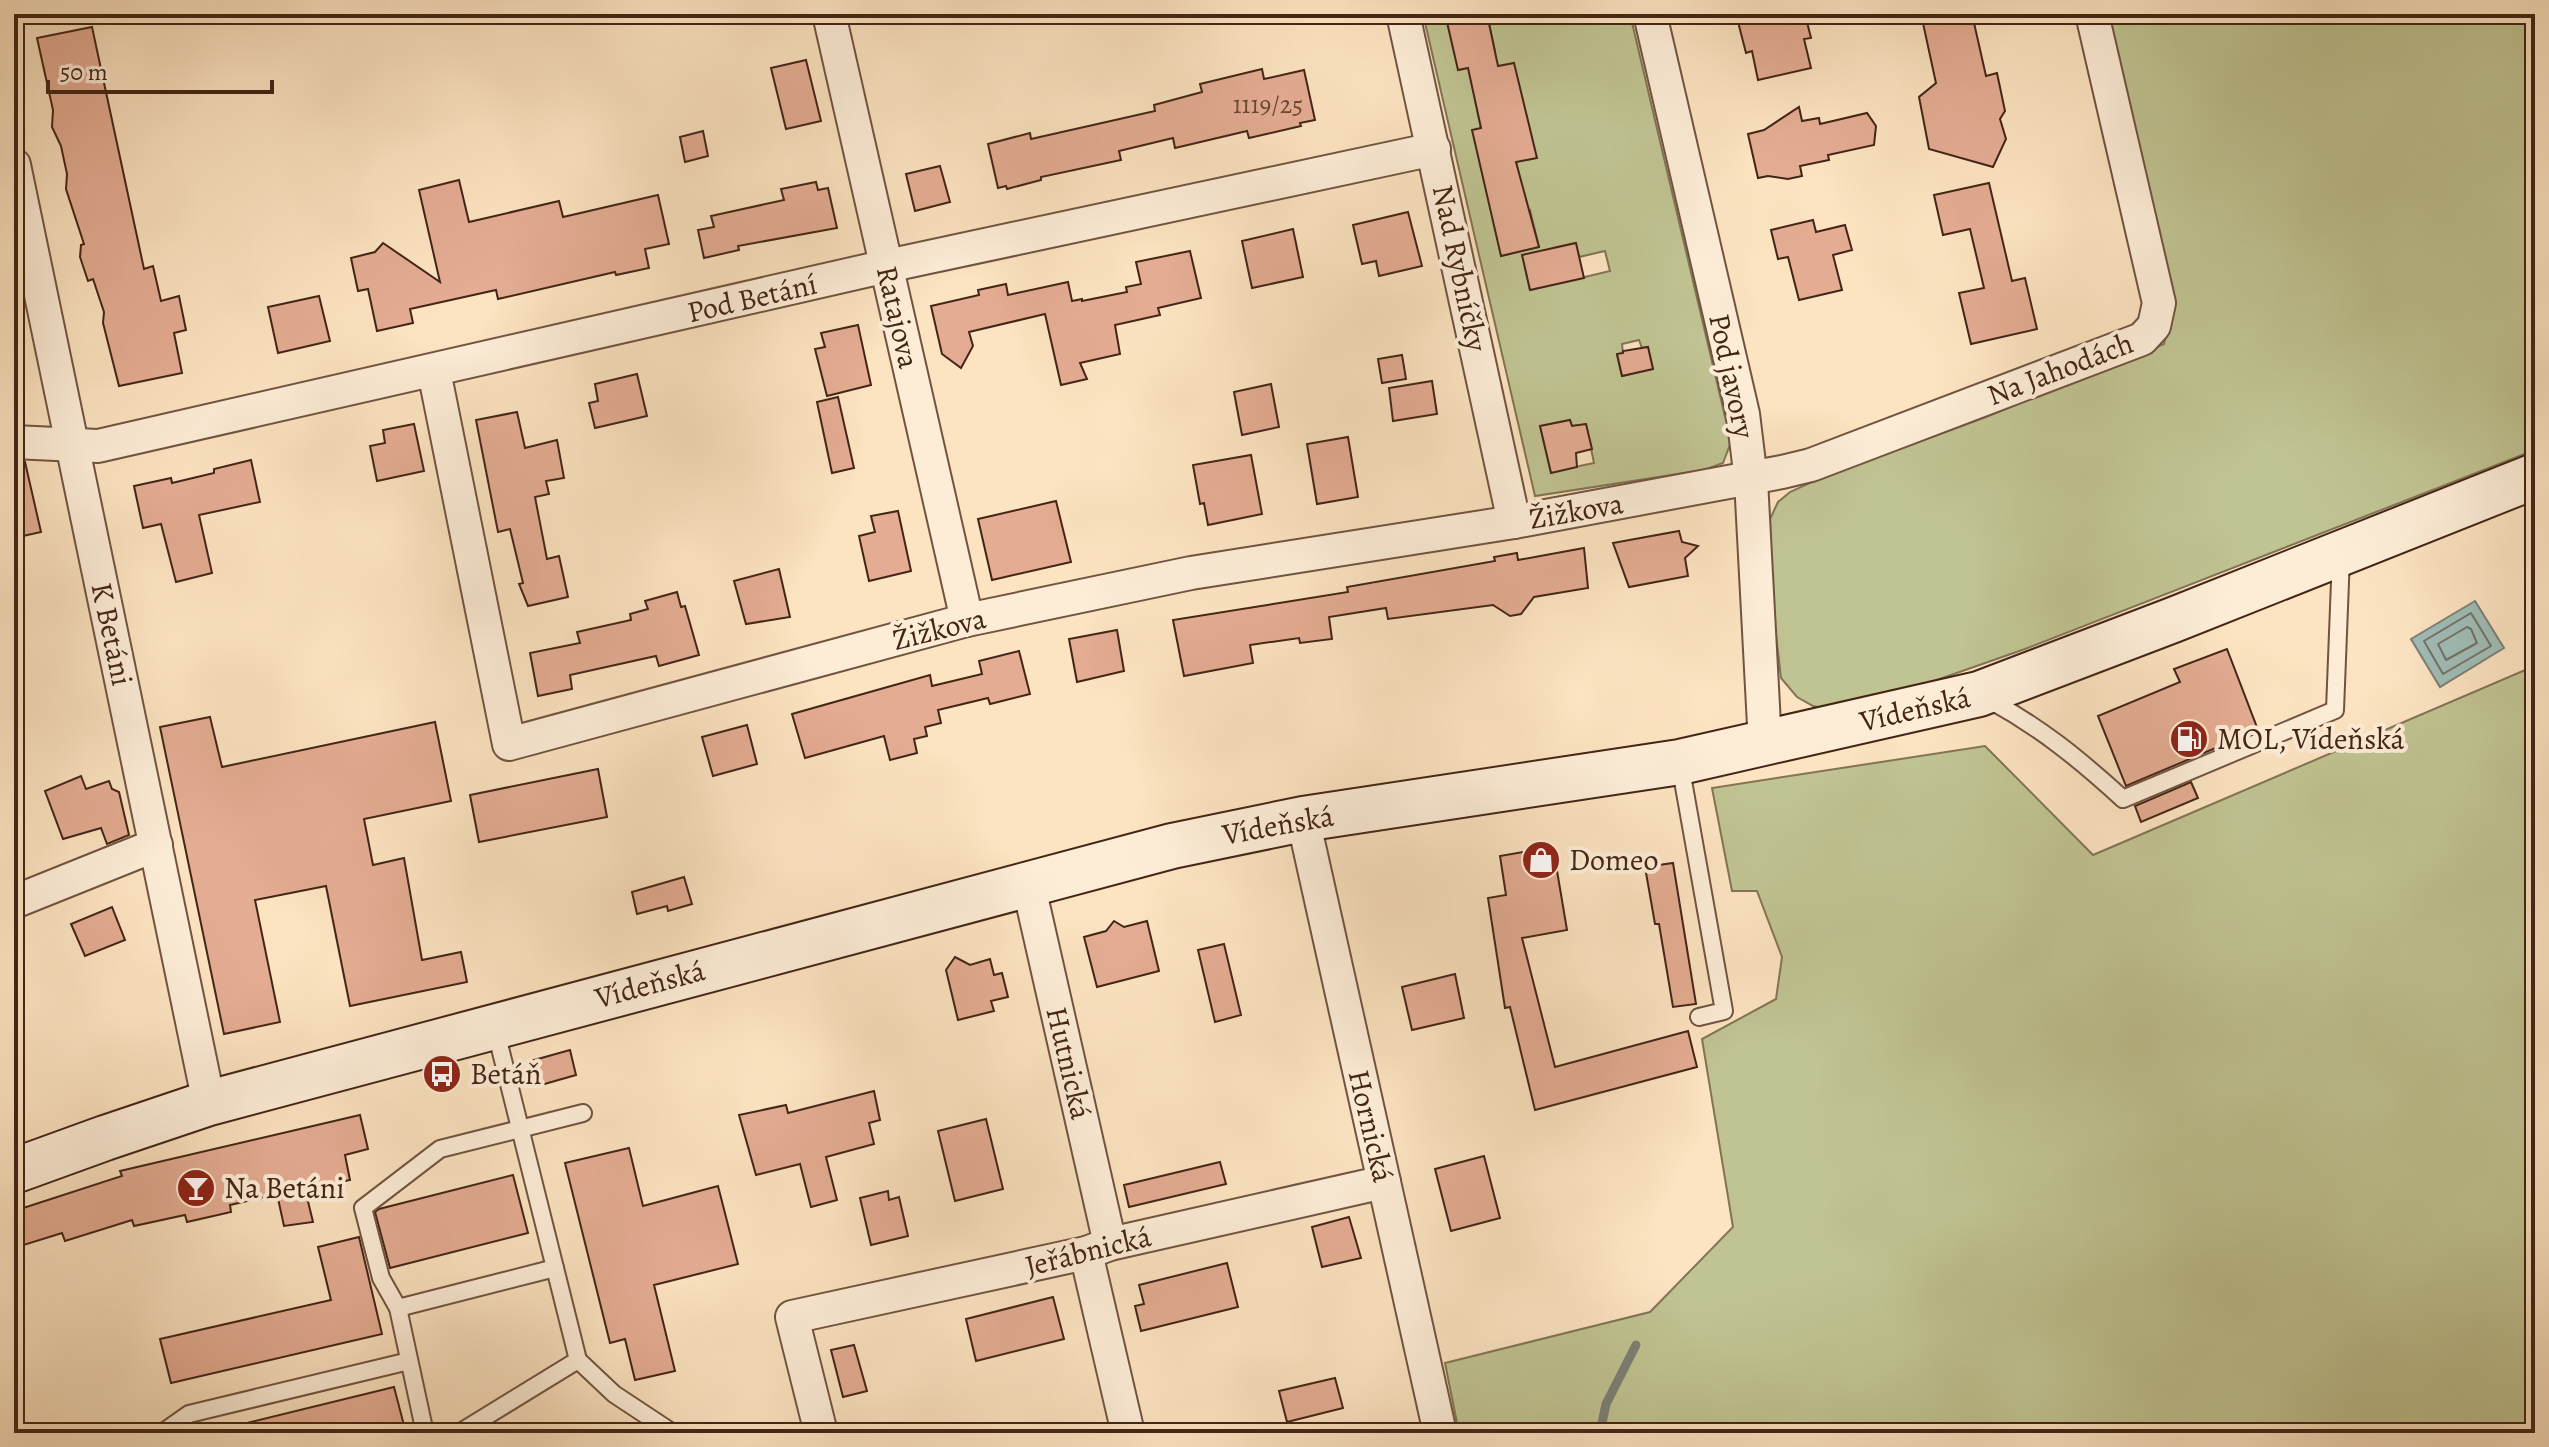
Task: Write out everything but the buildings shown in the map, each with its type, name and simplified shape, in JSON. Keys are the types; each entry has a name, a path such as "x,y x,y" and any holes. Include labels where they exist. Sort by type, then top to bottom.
{"main road":[{"name":"Vídeňská","path":"14,1171 209,1103 1172,846 1303,819 1680,762 1979,694 2535,476"}],"street":[{"name":"Ratajova","path":"829,14 967,620"},
{"name":"Nad Rybníčky","path":"1403,14 1514,522"},
{"name":"Pod javory","path":"1650,14 1743,414 1751,480 1765,744"},
{"name":"Na Jahodách","path":"1751,480 1811,465 2085,361 2142,339 2154,326 2159,303 2092,14"},
{"name":"Pod Betání","path":"14,442 98,446 887,266 1434,149"},
{"name":"K Betáni","path":"14,165 209,1103"},
{"name":"Žižkova","path":"434,371 509,744 967,620 1191,573 1514,522 1751,480"},
{"name":"Hornická","path":"1303,819 1440,1433"},
{"path":"14,902 156,845"},
{"name":"Hutnická","path":"1028,883 1098,1248 1128,1433"},
{"name":"Jeřábnická","path":"821,1433 792,1317 1384,1182"}],"lane":[{"path":"1979,694 2033,724 2078,758 2123,799 2335,710 2341,552"},
{"path":"1680,762 1724,1011 1699,1017"},
{"path":"495,1026 578,1360 614,1394 673,1433"},
{"path":"425,1433 398,1308 381,1278 363,1208 440,1149 583,1113"},
{"path":"398,1308 555,1268"},
{"path":"459,1433 578,1360"},
{"path":"162,1433 189,1414 409,1361"}],"green space":[{"path":"1423,14 1482,14 1447,22 1459,70 1474,66 1471,57 1495,51 1487,14 1630,14 1731,442 1723,463 1704,470 1535,496","holes":["1476,104 1536,158 1516,162 1519,175 1481,128","1530,210 1539,247 1501,256 1493,218","1575,243 1579,257 1605,251 1610,271 1530,290 1525,267 1555,260 1553,248","1639,340 1642,348 1648,347 1653,369 1622,376 1617,355 1623,353 1622,344","1570,420 1572,426 1586,424 1594,463 1551,472 1540,426"]},
{"path":"2106,14 2535,14 2535,450 2025,649 1914,688 1830,710 1813,706 1797,697 1781,678 1772,599 1770,519 1778,502 1790,492 1816,480 1986,417 2164,344 2171,308"},
{"path":"2535,642 2535,1433 1459,1433 1445,1363 1650,1312 1733,1227 1702,1039 1776,999 1782,957 1757,891 1732,891 1712,788 1985,746 2093,855 2530,668"}],"water":[{"path":"2475,601 2504,648 2440,687 2411,639"}],"waterway":[{"path":"1600,1433 1606,1404 1636,1345"}],"place":[{"name":"MOL, Vídeňská","path":"2189,739"},
{"name":"Domeo","path":"1541,860"},
{"name":"Betáň","path":"442,1074"},
{"name":"Na Betáni","path":"196,1188"}]}
